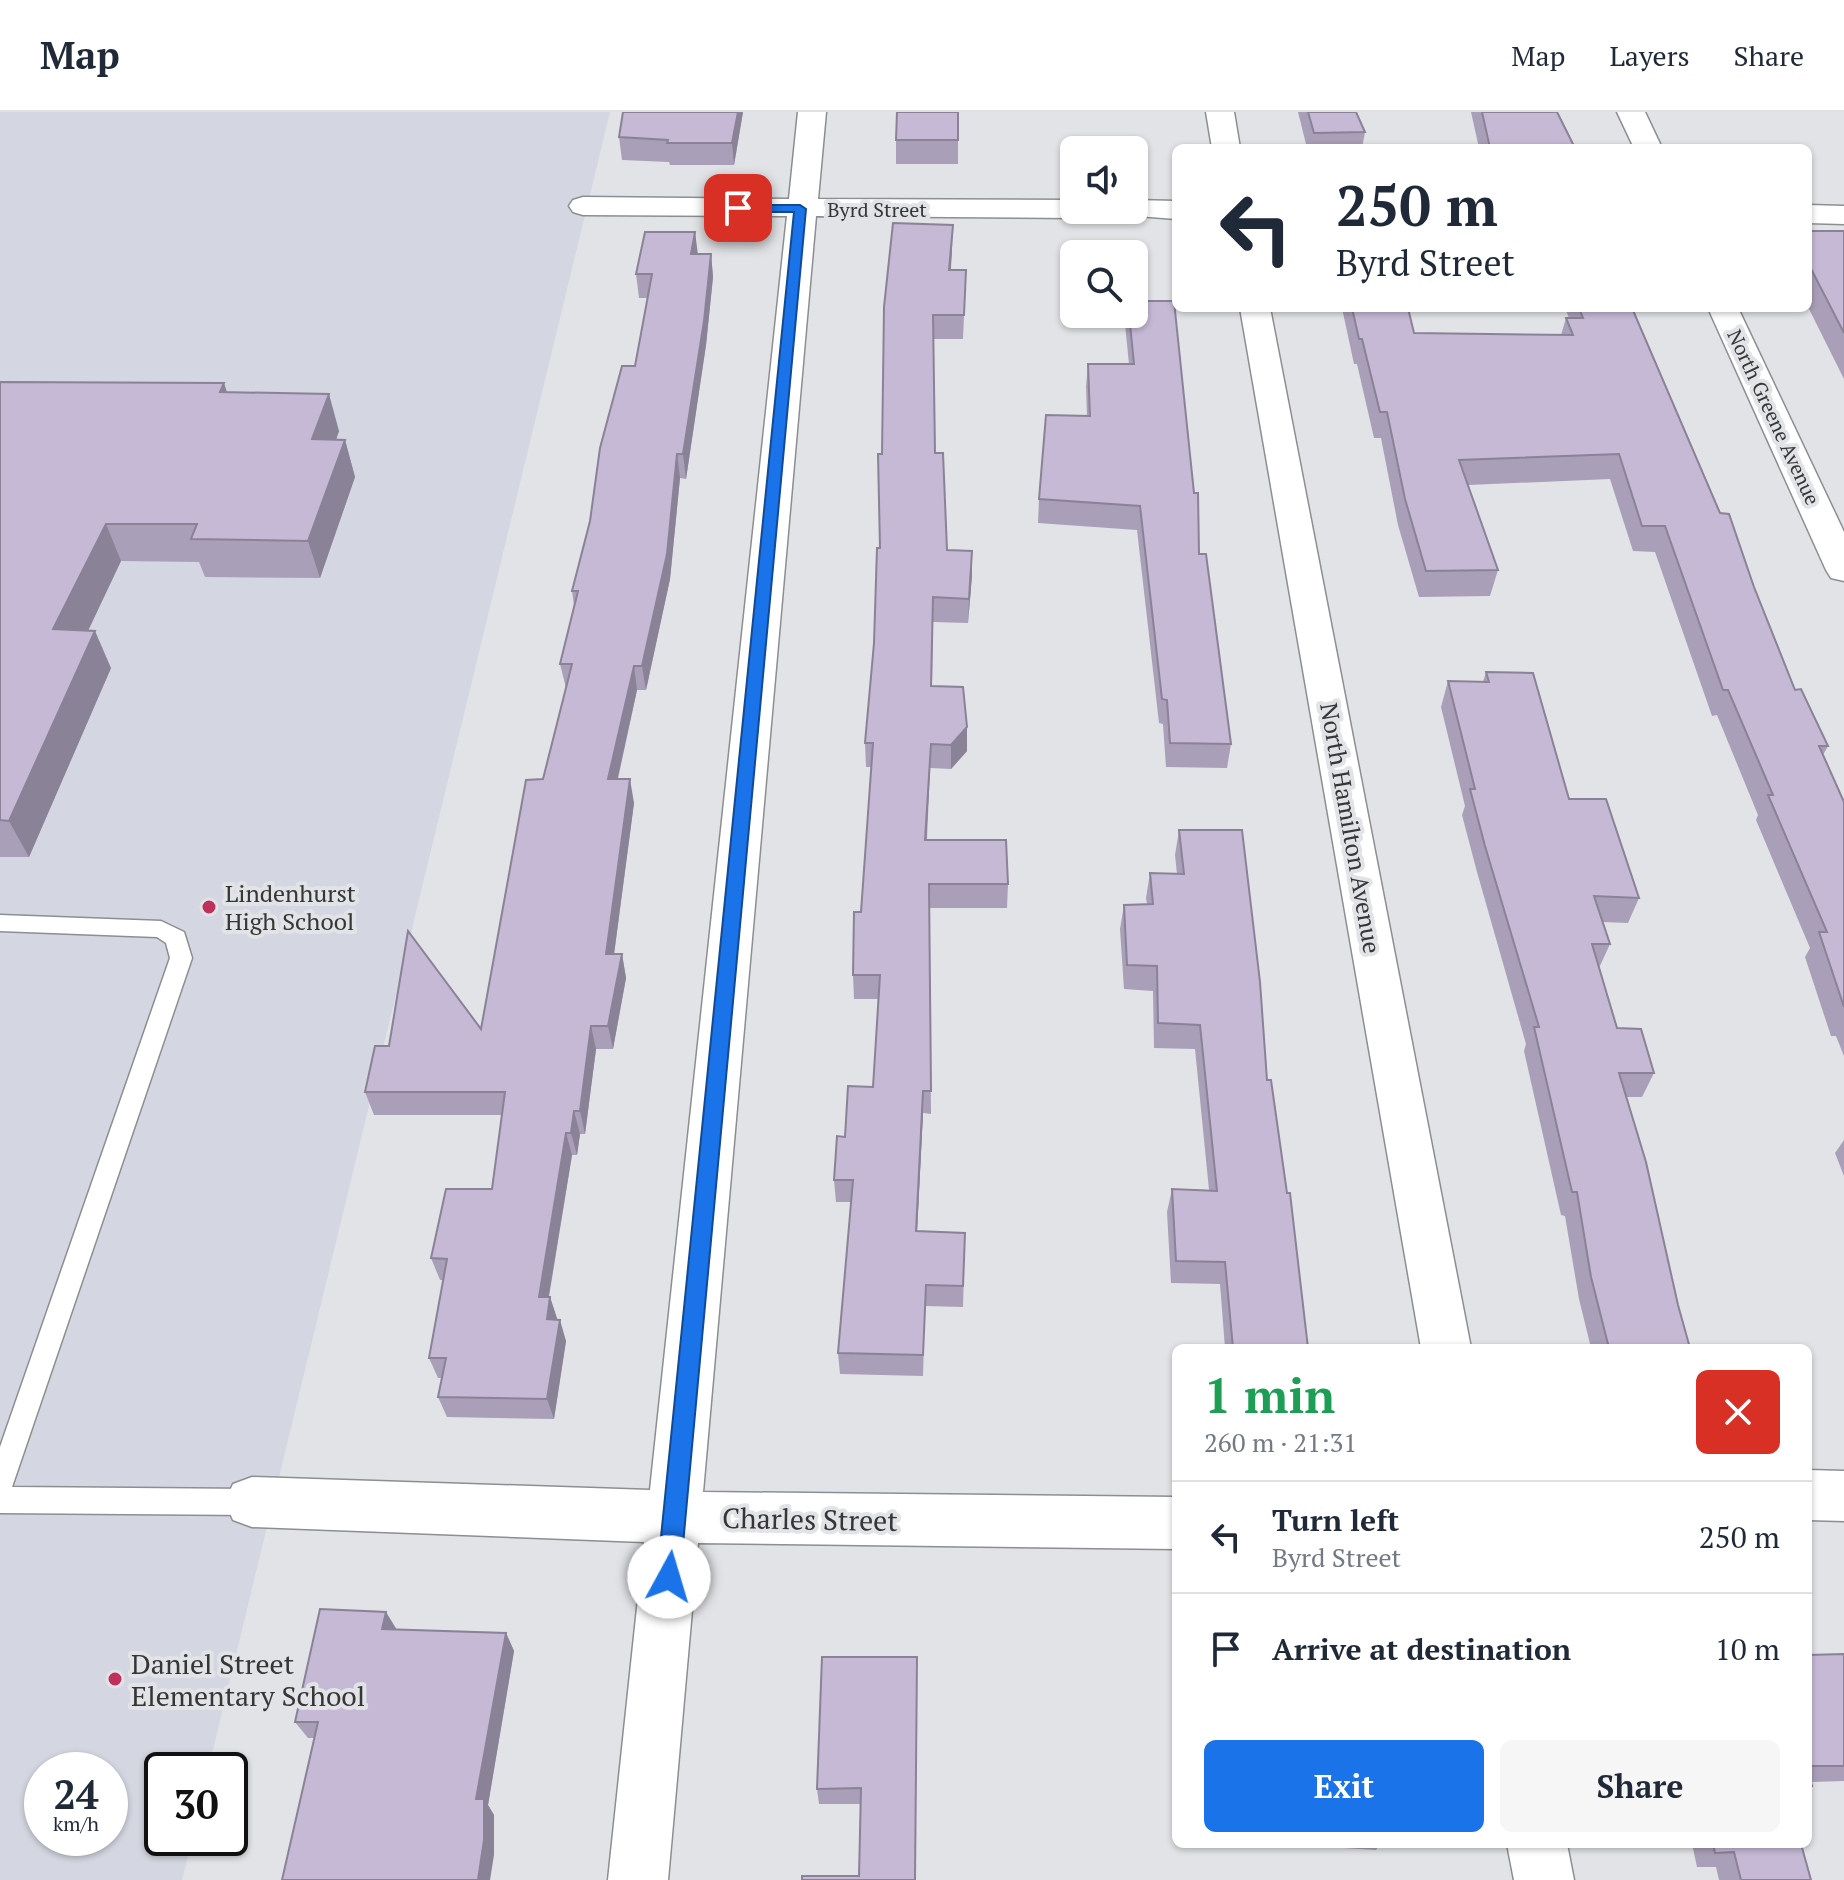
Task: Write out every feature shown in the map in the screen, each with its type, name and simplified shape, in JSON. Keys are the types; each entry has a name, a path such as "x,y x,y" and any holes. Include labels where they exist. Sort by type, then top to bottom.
{"street":[{"path":"638,1880 800,209 812,112"},
{"path":"1220,112 1225,144"},
{"path":"1631,112 1646,144"},
{"name":"Byrd Street","path":"583,206 1060,209"},
{"path":"1148,209 1172,210"},
{"path":"1812,214 1844,215"},
{"name":"North Hamilton Avenue","path":"1256,312 1445,1344"},
{"name":"North Greene Avenue","path":"1725,312 1844,570"},
{"path":"1812,1495 1844,1496"},
{"name":"Charles Street","path":"252,1502 675,1517 1172,1523"},
{"path":"1538,1848 1544,1880"}],"lane":[{"path":"0,923 161,929 176,938 181,958 0,1485"},
{"path":"0,1500 252,1502"}],"shaded area":[{"name":"Lindenhurst High School","path":"0,112 610,112 212,1752 144,1752 144,1856 188,1856 182,1880 0,1880"}],"building":[{"path":"623,112 738,112 732,143 667,143 668,140 619,137"},
{"path":"897,112 958,112 958,140 896,140"},
{"path":"1308,112 1356,112 1365,132 1314,133"},
{"path":"1482,112 1557,112 1573,144 1489,144"},
{"path":"893,223 953,225 949,270 966,270 964,315 933,315 935,453 943,453 947,550 972,551 969,599 933,597 931,686 963,687 967,727 951,745 931,744 925,840 1006,840 1008,884 929,884 931,1091 923,1091 916,1231 965,1233 963,1286 926,1285 923,1355 838,1353 853,1180 834,1180 837,1136 845,1137 848,1086 873,1087 880,975 853,975 854,912 861,912 873,743 865,743 874,643 877,548 880,548 878,454 882,454 884,307"},
{"path":"1812,231 1844,231 1844,333 1812,271"},
{"path":"645,232 695,232 691,254 711,254 683,454 677,454 667,554 642,666 634,666 608,779 630,779 606,954 622,954 608,1026 591,1026 580,1111 574,1111 571,1133 566,1133 539,1297 550,1297 547,1319 560,1320 547,1399 438,1397 446,1358 429,1358 447,1259 431,1258 446,1189 492,1189 505,1092 365,1092 375,1046 389,1046 408,931 481,1029 526,780 543,779 572,664 560,664 578,591 572,591 590,521 600,448 622,366 635,366 652,274 636,274"},
{"path":"1148,301 1172,301 1194,493 1198,493 1199,554 1206,554 1231,744 1170,743 1167,700 1162,699 1140,506 1039,499 1046,415 1090,416 1088,364 1134,364 1130,328 1148,328"},
{"path":"1353,312 1409,312 1414,333 1573,335 1566,318 1583,318 1581,312 1634,312 1720,513 1729,514 1795,690 1801,689 1828,746 1819,746 1844,802 1844,1007 1819,932 1827,932 1768,795 1773,795 1728,690 1723,690 1665,526 1642,526 1619,454 1459,460 1498,570 1426,571 1405,499 1387,412 1380,412 1362,339 1359,339"},
{"path":"0,382 224,383 220,392 329,394 312,439 345,440 308,541 191,539 197,524 106,524 53,629 95,631 9,821 0,820"},
{"path":"1486,672 1533,673 1569,799 1606,799 1639,898 1594,896 1610,944 1592,944 1617,1028 1641,1029 1654,1073 1619,1073 1646,1162 1689,1344 1608,1344 1591,1277 1577,1192 1572,1192 1534,1027 1539,1027 1470,789 1475,789 1448,681 1489,682"},
{"path":"1179,830 1242,830 1260,982 1267,1080 1271,1080 1287,1193 1290,1193 1308,1344 1233,1344 1225,1262 1176,1261 1172,1189 1217,1191 1200,1025 1158,1023 1157,966 1127,965 1124,905 1153,904 1150,873 1184,874"},
{"path":"320,1609 386,1612 382,1629 506,1633 476,1799 484,1799 484,1840 478,1880 282,1880 318,1722 295,1722"},
{"path":"1844,1654 1844,1766 1812,1766 1812,1655"},
{"path":"822,1657 917,1657 915,1880 802,1880 802,1876 859,1876 861,1788 817,1789"},
{"path":"1714,1848 1802,1848 1811,1880 1741,1880 1734,1852 1715,1853"}],"place":[{"name":"Lindenhurst High School","path":"209,907"},
{"name":"Daniel Street Elementary School","path":"115,1679"}],"route":[{"path":"669,1577 800,209 738,208"}]}
